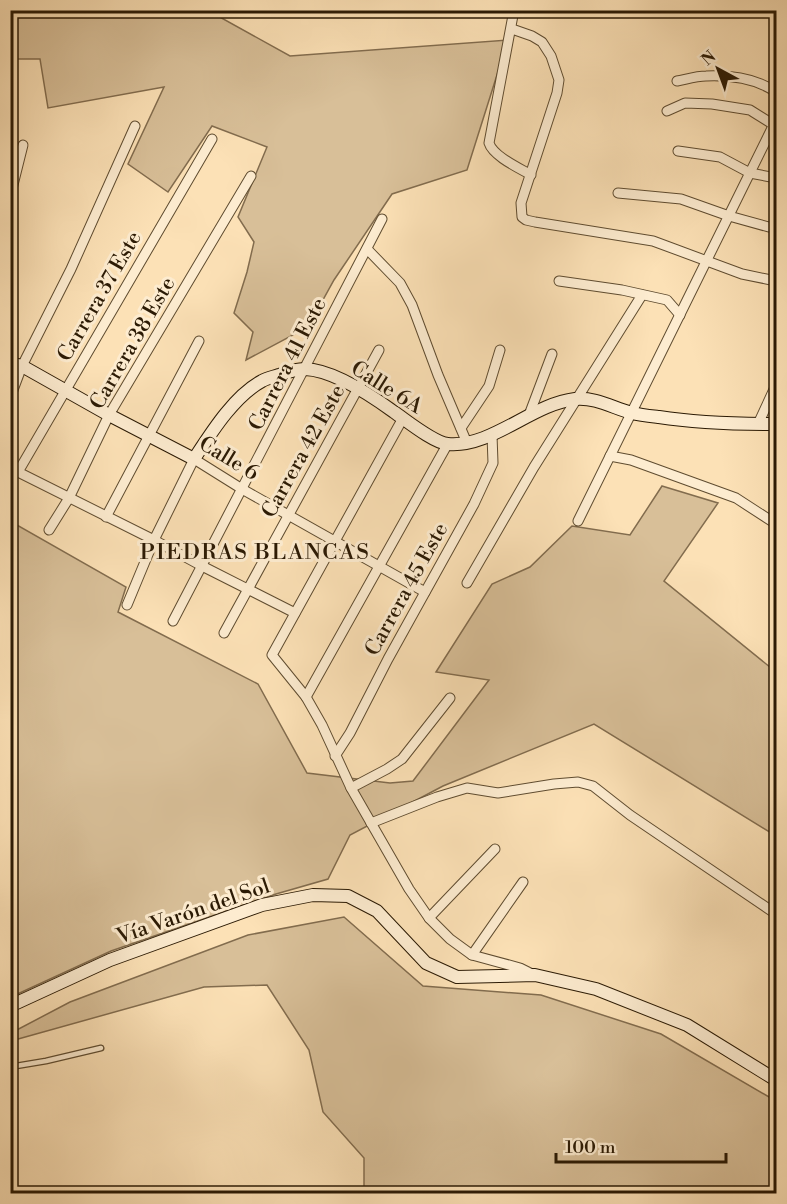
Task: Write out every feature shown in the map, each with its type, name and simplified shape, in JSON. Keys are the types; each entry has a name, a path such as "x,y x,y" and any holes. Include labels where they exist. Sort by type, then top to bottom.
{"street":[{"path":"514,10 489,143 497,154 531,175"},
{"path":"512,29 542,42 551,56 559,80 557,93 521,203 522,217 526,220 653,241 742,274 777,281"},
{"path":"677,81 706,76 742,78 769,87 777,93"},
{"path":"578,521 775,122 750,110 712,104 685,103 666,111"},
{"path":"10,398 16,364 71,269 135,126"},
{"name":"Carrera 37 Este","path":"14,470 65,390 212,139"},
{"path":"10,197 23,145"},
{"path":"678,151 720,157 750,173 777,178"},
{"name":"Carrera 38 Este","path":"49,530 69,498 109,415 251,176"},
{"path":"618,193 681,199 729,216 777,229"},
{"name":"Carrera 41 Este","path":"173,621 382,219"},
{"path":"367,249 400,283 412,305 467,443"},
{"path":"559,280 667,300 680,315"},
{"path":"466,583 534,467 642,295"},
{"path":"106,517 200,341"},
{"name":"Carrera 42 Este","path":"224,633 379,350"},
{"path":"461,428 489,386 500,351"},
{"path":"529,416 552,354"},
{"name":"Calle 6","path":"16,364 194,459 242,489 425,592"},
{"path":"127,605 154,540 194,459 217,424 244,394 262,381 288,371 305,369"},
{"name":"Calle 6A","path":"305,369 331,375 376,399 432,438 447,444"},
{"path":"758,424 777,385"},
{"path":"306,697 447,444 467,443 492,435 549,406 577,399 602,402 631,413 685,420 777,424"},
{"path":"403,418 272,655 306,697 371,824 395,862 409,890 429,918 450,939 472,955 520,968 535,975"},
{"name":"Carrera 45 Este","path":"335,756 350,733 388,658 474,504 493,463 492,435"},
{"path":"610,456 631,460 736,498 777,524"},
{"path":"14,470 296,613"},
{"path":"351,788 402,759 450,698"},
{"path":"371,824 437,797 467,788 498,793 578,782 593,786 630,815 777,914"},
{"path":"429,918 495,849"},
{"path":"472,955 523,882"},
{"name":"Vía Varón del Sol","path":"10,1006 110,960 262,904 313,895 348,896 377,911 426,963 457,976 535,975 596,989 687,1025 777,1080"}],"lane":[{"path":"10,1067 46,1061 101,1047"}],"shaded area":[{"path":"11,10 209,11 290,56 508,40 467,170 392,194 334,280 308,327 246,360 253,332 234,313 254,242 238,217 267,147 212,126 168,192 128,164 164,87 48,108 40,59 11,59"},
{"path":"662,486 718,503 664,581 776,672 776,836 594,724 443,786 350,835 328,879 276,894 111,951 11,997 10,521 126,587 118,612 258,684 307,773 390,783 413,781 489,680 436,672 492,584 530,567 572,526 630,535"},
{"path":"344,917 423,986 541,995 661,1034 776,1101 776,1193 364,1193 364,1158 323,1112 309,1050 267,985 204,987 11,1041 11,1033 70,1002 248,935"}],"district":[{"name":"PIEDRAS BLANCAS","path":"255,551"}]}
